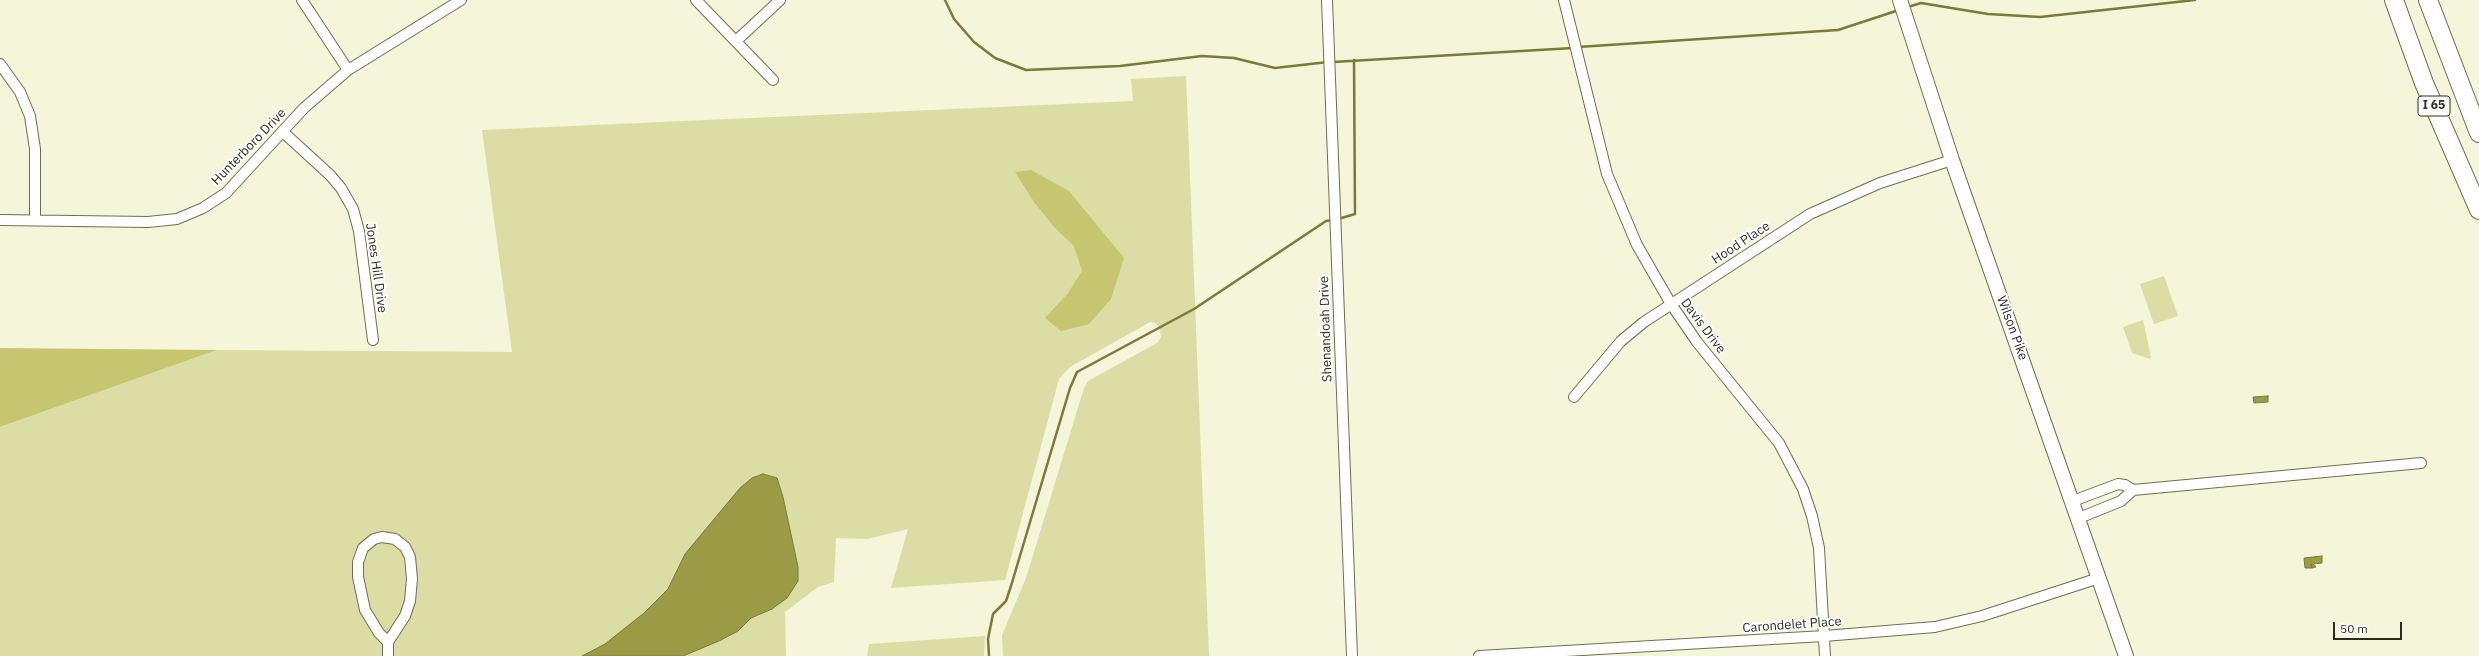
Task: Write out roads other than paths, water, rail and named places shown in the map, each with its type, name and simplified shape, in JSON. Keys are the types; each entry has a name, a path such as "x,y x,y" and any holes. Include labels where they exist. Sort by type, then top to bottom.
{"highway":[{"name":"I 65","path":"2394,0 2424,83 2479,210"},
{"name":"I 65","path":"2428,0 2479,133"}],"main road":[{"name":"Wilson Pike","path":"1902,6 1952,160 2073,501 2126,656"}],"street":[{"path":"302,0 348,70"},
{"name":"Hunterboro Drive","path":"0,220 148,222 176,219 203,208 226,193 304,108 348,70 460,0"},
{"path":"696,0 773,80"},
{"path":"736,41 780,0"},
{"name":"Shenandoah Drive","path":"1328,0 1352,656"},
{"name":"Davis Drive","path":"1564,0 1573,42 1607,174 1638,245 1671,304 1697,342 1779,443 1803,489 1812,516 1819,548 1825,656"},
{"path":"0,64 20,92 30,116 35,149 35,220"},
{"name":"Jones Hill Drive","path":"283,132 330,175 341,188 353,209 359,231 373,340"},
{"name":"Hood Place","path":"1574,397 1622,341 1671,304 1810,214 1880,183 1952,160"},
{"path":"2078,518 2121,501 2133,490 2421,463"},
{"path":"2073,501 2118,484 2125,485 2133,490"},
{"path":"388,642 376,630 365,610 358,577 358,562 363,548 374,539 382,537 395,539 405,548 410,557 412,578 410,601 405,616 388,642 388,656"},
{"name":"Carondelet Place","path":"1480,656 1824,636 1915,629 1958,623 2099,578"}],"waterway":[{"path":"945,0 954,19 974,42 995,58 1026,70 1120,66 1202,56 1234,58 1275,68 1328,62"},
{"path":"1908,7 1921,3 1988,14 2040,17 2195,0"},
{"path":"1578,47 1838,30 1899,10"},
{"path":"1333,62 1573,48"},
{"path":"1338,219 1355,214 1354,60"},
{"path":"989,656 988,639 993,614 1006,601 1070,388 1077,372 1194,309 1326,221 1333,220"}]}
